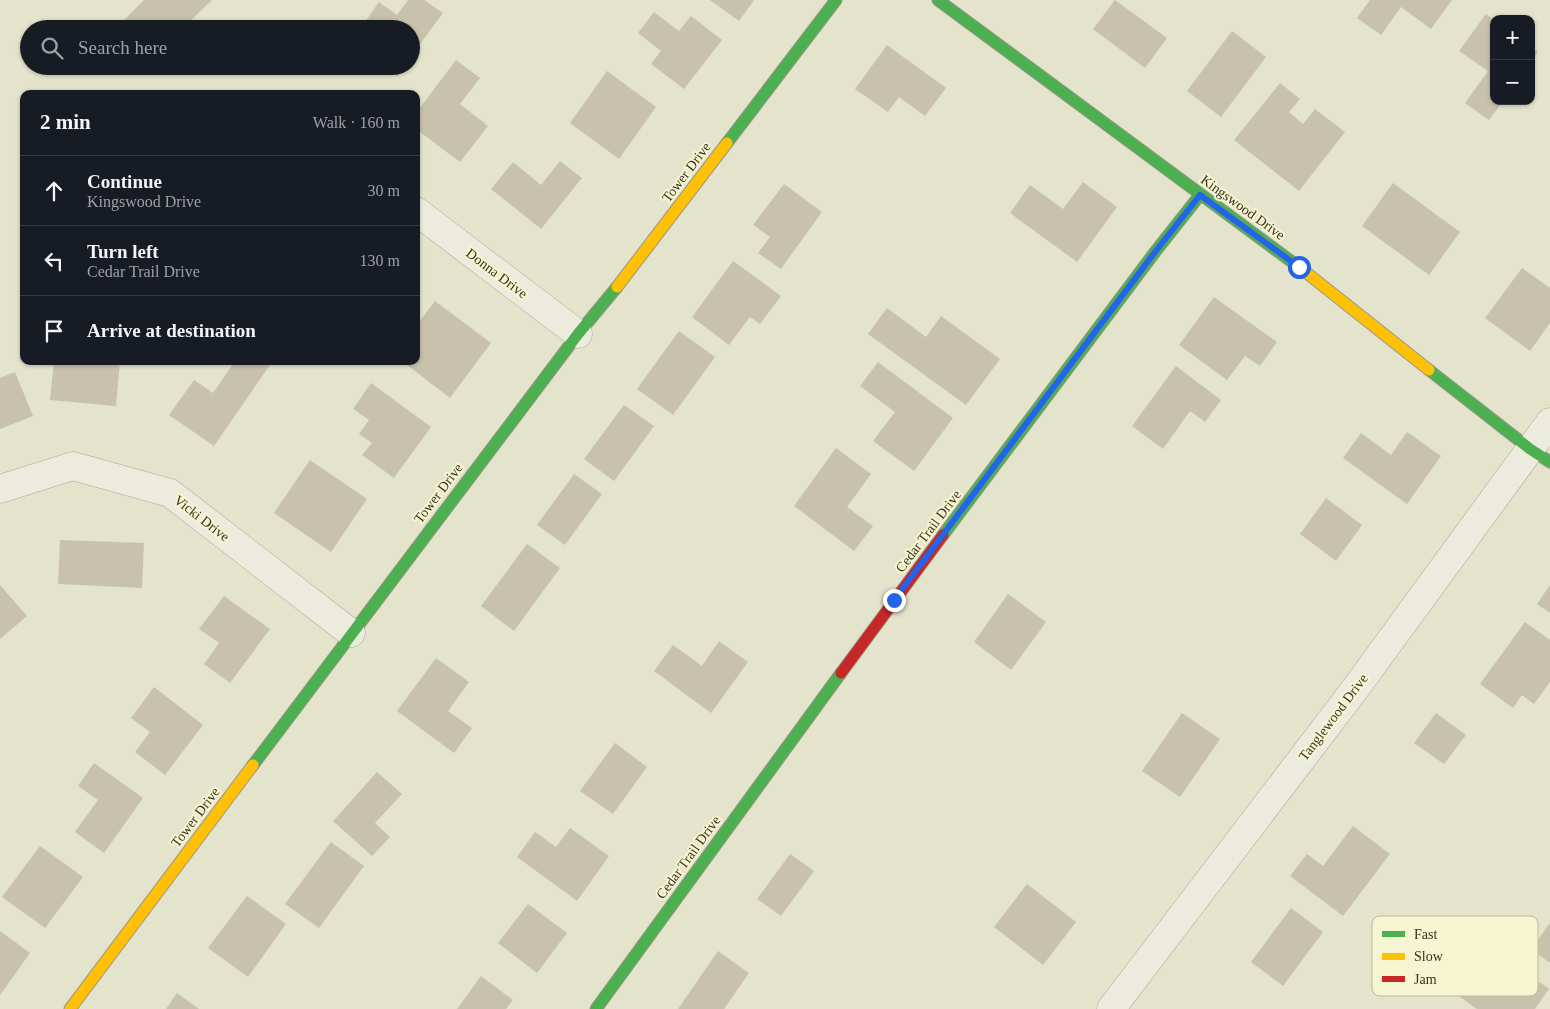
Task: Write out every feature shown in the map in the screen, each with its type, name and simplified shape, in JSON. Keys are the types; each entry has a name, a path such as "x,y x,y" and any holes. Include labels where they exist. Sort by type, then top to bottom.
{"street":[{"name":"Tower Drive","path":"70,1009 351,633 578,334 624,278 836,0"},
{"name":"Kingswood Drive","path":"938,0 1299,267 1540,456"},
{"name":"Cedar Trail Drive","path":"596,1009 894,600 1155,252 1200,195"},
{"name":"Donna Drive","path":"420,215 578,334"},
{"name":"Tanglewood Drive","path":"1110,1009 1355,689 1540,456 1550,422"},
{"name":"Vicki Drive","path":"0,489 73,466 170,493 351,633"}],"building":[{"path":"144,0 212,0 191,20 124,20"},
{"path":"408,0 424,0 443,13 420,44 420,20 366,20 379,2 397,15"},
{"path":"710,0 754,0 739,21"},
{"path":"1115,0 1167,38 1145,68 1093,29"},
{"path":"1370,0 1452,0 1431,29 1401,7 1381,35 1357,18"},
{"path":"654,12 679,31 691,16 722,40 684,89 651,64 661,51 638,33"},
{"path":"1486,14 1490,17 1490,105 1500,105 1489,120 1465,103 1488,71 1459,51"},
{"path":"1232,31 1266,57 1221,117 1187,91"},
{"path":"887,45 946,88 925,116 899,97 888,112 855,89"},
{"path":"456,60 480,78 460,104 488,126 460,162 420,132 420,108"},
{"path":"607,71 656,107 619,159 570,123"},
{"path":"1280,83 1300,99 1289,112 1303,124 1315,109 1345,132 1299,191 1234,140"},
{"path":"560,161 582,178 541,229 491,189 513,162 541,185"},
{"path":"1083,182 1117,207 1077,262 1010,213 1030,185 1063,209"},
{"path":"1393,183 1460,232 1429,275 1362,226"},
{"path":"784,184 822,212 781,269 758,253 770,237 753,225"},
{"path":"733,261 781,296 760,324 750,317 729,345 692,317"},
{"path":"1522,268 1550,288 1550,323 1530,351 1485,318"},
{"path":"1214,297 1277,342 1260,366 1245,356 1227,380 1179,345"},
{"path":"435,301 491,343 450,398 407,365 420,365 420,321"},
{"path":"887,308 926,337 941,316 1000,359 966,405 868,334"},
{"path":"679,331 715,357 673,415 637,389"},
{"path":"878,362 953,418 914,471 873,441 895,412 860,386"},
{"path":"54,365 120,365 116,406 50,400"},
{"path":"232,365 270,365 214,446 169,415 194,380 213,393"},
{"path":"1176,366 1221,400 1205,422 1190,411 1163,449 1132,426"},
{"path":"15,372 33,416 0,429 0,378"},
{"path":"371,383 431,427 394,478 362,455 372,443 359,434 369,420 353,409"},
{"path":"624,405 654,426 614,481 584,459"},
{"path":"1407,432 1441,456 1407,504 1343,458 1361,433 1391,455"},
{"path":"836,448 871,474 847,507 873,526 854,551 794,506"},
{"path":"310,460 367,499 331,552 274,513"},
{"path":"574,474 602,494 565,545 537,525"},
{"path":"1326,498 1362,525 1336,561 1300,534"},
{"path":"60,540 144,543 142,588 58,584"},
{"path":"527,544 560,568 514,631 481,606"},
{"path":"0,585 27,616 0,639"},
{"path":"1550,585 1550,613 1537,604"},
{"path":"1008,594 1046,622 1011,670 974,642"},
{"path":"224,596 270,629 230,683 204,664 219,643 199,629"},
{"path":"1525,622 1550,640 1550,682 1534,704 1522,695 1513,708 1480,684"},
{"path":"719,641 748,662 711,713 654,671 673,645 702,666"},
{"path":"436,658 469,682 448,711 472,728 454,753 397,711"},
{"path":"154,687 203,725 165,775 135,752 150,732 131,718"},
{"path":"1182,713 1220,739 1180,797 1142,771"},
{"path":"1436,713 1466,735 1444,764 1414,743"},
{"path":"615,743 647,767 613,814 580,791"},
{"path":"94,763 143,798 104,853 75,832 98,800 78,786"},
{"path":"377,772 402,794 375,823 390,837 372,856 333,821"},
{"path":"1353,826 1390,854 1343,916 1290,876 1307,854 1323,866"},
{"path":"570,828 609,856 577,901 517,857 535,832 556,847"},
{"path":"331,842 364,866 319,928 285,904"},
{"path":"40,846 83,877 45,928 2,897"},
{"path":"790,854 814,871 781,916 757,899"},
{"path":"1027,884 1076,922 1043,965 994,927"},
{"path":"247,896 286,924 248,977 208,948"},
{"path":"528,904 567,933 537,973 498,943"},
{"path":"1291,908 1323,932 1283,986 1251,962"},
{"path":"1550,923 1550,963 1538,954 1538,939"},
{"path":"0,931 30,953 0,995"},
{"path":"718,951 749,973 724,1009 678,1009"},
{"path":"481,976 513,1000 506,1009 457,1009"},
{"path":"1538,981 1549,989 1535,1009 1477,1009 1460,997 1538,996"},
{"path":"177,993 199,1009 166,1009"}],"traffic: fast":[{"path":"727,143 836,0"},
{"path":"938,0 1303,270"},
{"path":"943,535 1155,252 1200,195"},
{"path":"253,765 578,334 617,287"},
{"path":"1429,370 1530,449 1550,462"},
{"path":"596,1009 841,673"}],"traffic: slow":[{"path":"617,287 727,143"},
{"path":"1303,270 1429,370"},
{"path":"70,1009 253,765"}],"traffic: jam":[{"path":"841,673 943,535"}],"route":[{"path":"894,600 1155,252 1200,195 1299,267"}]}
